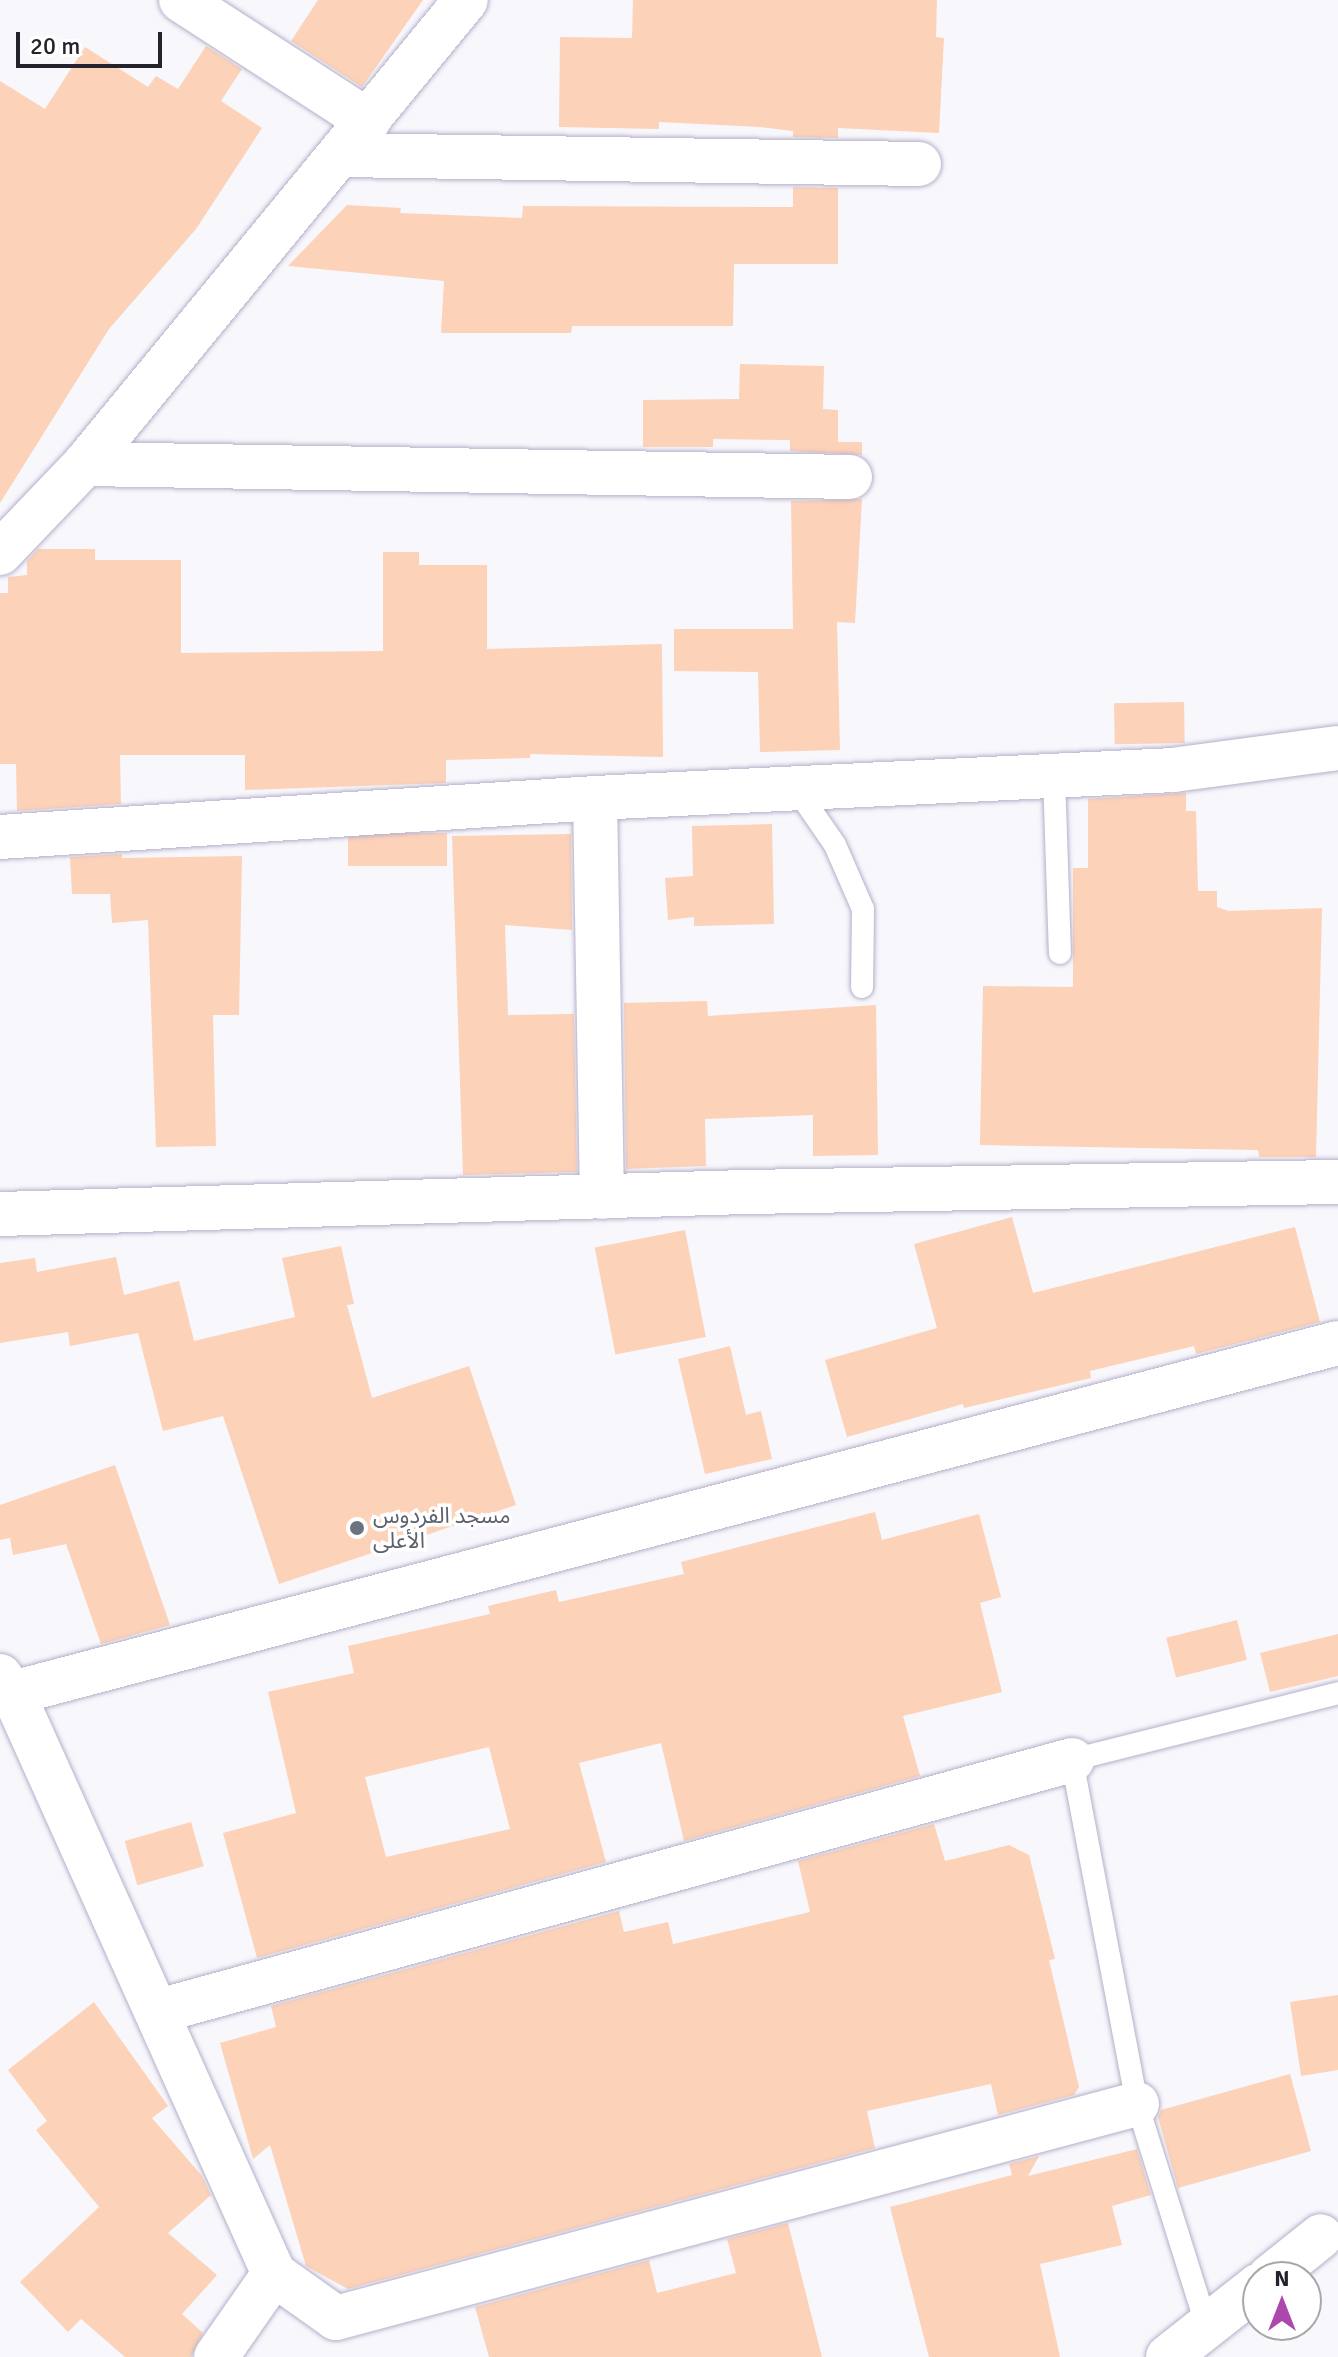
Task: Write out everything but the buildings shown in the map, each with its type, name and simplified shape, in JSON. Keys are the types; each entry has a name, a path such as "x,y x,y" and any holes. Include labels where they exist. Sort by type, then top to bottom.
{"street":[{"path":"181,0 368,121"},
{"path":"0,553 85,464 466,0"},
{"path":"340,155 919,164"},
{"path":"85,464 850,477"},
{"path":"0,837 595,798 1173,770 1338,748"},
{"path":"595,798 602,1197"},
{"path":"0,1214 602,1197 1338,1182"},
{"path":"1137,2104 336,2318 274,2274 159,2011 7,1684 1338,1343"},
{"path":"159,2011 1072,1760"},
{"path":"1290,2261 1330,2230"},
{"path":"216,2357 274,2274"},
{"path":"1168,2357 1242,2299"}],"lane":[{"path":"1054,775 1060,953"},
{"path":"795,787 835,845 863,909 862,987"},
{"path":"1207,2327 1137,2104 1072,1760 1338,1693"}],"place":[{"name":"مسجد الفردوس الأعلى","path":"357,1528"}]}
